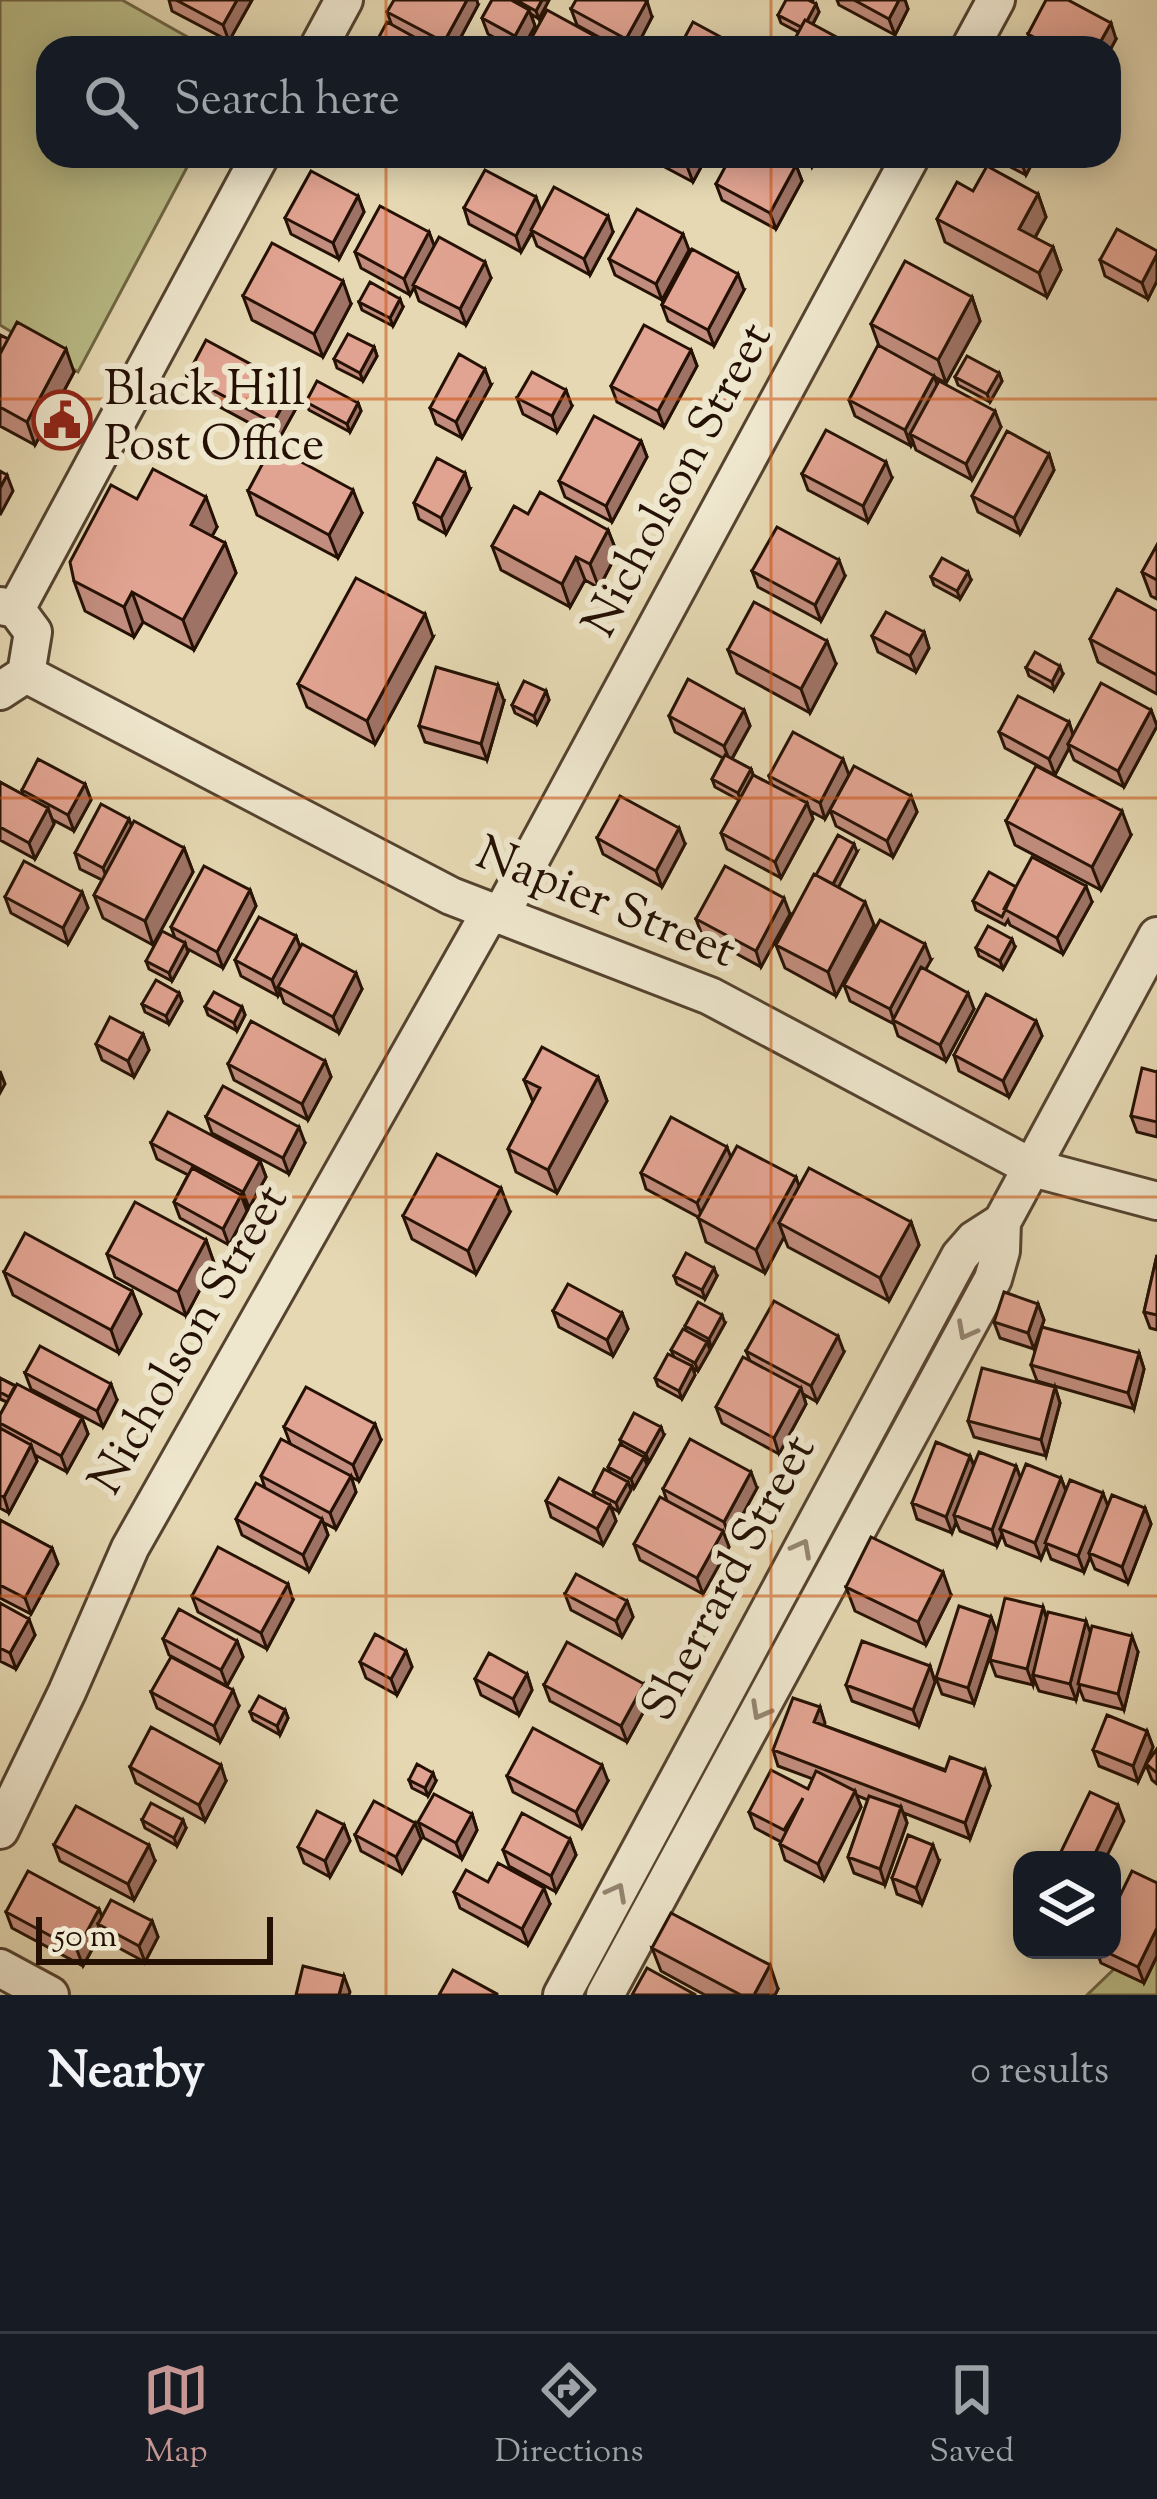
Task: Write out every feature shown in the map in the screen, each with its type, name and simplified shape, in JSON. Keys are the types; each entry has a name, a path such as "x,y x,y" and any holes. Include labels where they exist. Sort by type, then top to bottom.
{"street":[{"path":"324,36 344,0"},
{"path":"976,36 996,0"},
{"path":"13,682 33,632 8,608 253,168"},
{"name":"Nicholson Street","path":"0,1829 130,1547 495,914 903,168"},
{"name":"Napier Street","path":"13,682 451,896 710,996 1033,1168 1157,1201"},
{"name":"Sherrard Street","path":"562,1995 960,1256 974,1240 1002,1222 1157,936"},
{"name":"Sherrard Street","path":"604,1995 993,1279 1002,1222"},
{"path":"0,1967 50,1995"}],"green space":[{"path":"0,0 122,0 186,36 36,36 36,168 187,168 78,372 0,325"},
{"path":"1157,1921 1157,1995 1087,1995 1139,1945"}],"building":[{"path":"176,0 237,0 223,25"},
{"path":"394,0 467,0 447,36 433,36 387,12"},
{"path":"492,0 511,0 529,10 515,36 482,18"},
{"path":"516,0 542,0 536,11"},
{"path":"576,0 647,1 628,36 571,9"},
{"path":"786,0 816,4 801,27 778,15"},
{"path":"854,0 899,0 889,19"},
{"path":"1046,0 1068,0 1111,23 1104,36 1028,34"},
{"path":"547,10 595,36 533,36"},
{"path":"805,20 835,36 796,36"},
{"path":"387,22 412,36 379,36"},
{"path":"693,22 719,36 685,36"},
{"path":"725,168 794,168 770,213 716,184"},
{"path":"986,168 991,168 1038,194 1019,229 1053,247 1039,273 937,219 957,182 973,191"},
{"path":"485,170 536,197 516,236 464,208"},
{"path":"311,171 358,196 333,243 285,218"},
{"path":"554,187 608,216 584,259 531,230"},
{"path":"380,206 429,232 404,279 355,252"},
{"path":"637,209 683,234 656,284 609,259"},
{"path":"1117,229 1157,251 1142,283 1100,260"},
{"path":"439,237 485,262 460,309 413,285"},
{"path":"272,243 343,281 314,334 243,296"},
{"path":"692,249 738,274 708,330 662,305"},
{"path":"905,261 972,297 938,360 871,324"},
{"path":"370,282 400,299 390,318 359,302"},
{"path":"17,322 66,349 27,422 0,407 0,354"},
{"path":"644,325 691,350 658,411 611,386"},
{"path":"348,334 374,347 360,373 334,359"},
{"path":"206,340 293,387 273,423 187,376"},
{"path":"878,345 934,376 905,430 849,400"},
{"path":"459,354 485,369 456,422 430,408"},
{"path":"967,356 999,373 987,394 955,377"},
{"path":"532,372 566,390 552,416 517,398"},
{"path":"317,381 358,403 347,424 306,402"},
{"path":"939,381 995,411 966,464 910,434"},
{"path":"594,416 641,441 606,506 559,481"},
{"path":"826,430 886,462 863,506 802,474"},
{"path":"1007,431 1049,454 1014,518 972,496"},
{"path":"272,446 353,490 329,535 248,491"},
{"path":"437,458 465,473 441,518 414,503"},
{"path":"153,469 206,497 191,525 225,543 183,620 132,592 124,607 74,581 70,562 111,485 137,499"},
{"path":"540,492 608,530 590,564 576,557 562,584 492,546 514,506 528,514"},
{"path":"777,527 839,560 815,605 752,571"},
{"path":"1157,545 1157,580 1142,572"},
{"path":"942,558 968,572 957,591 931,577"},
{"path":"356,578 425,614 367,721 298,684"},
{"path":"1117,589 1157,611 1157,675 1090,639"},
{"path":"754,602 827,641 801,689 728,650"},
{"path":"886,612 924,632 910,656 872,636"},
{"path":"1035,652 1060,666 1052,682 1026,668"},
{"path":"436,667 498,685 481,744 419,726"},
{"path":"688,679 744,710 724,746 669,716"},
{"path":"524,681 546,691 534,716 512,705"},
{"path":"1101,683 1151,710 1118,771 1068,744"},
{"path":"1018,696 1069,722 1049,759 999,732"},
{"path":"793,732 843,759 820,803 769,776"},
{"path":"725,755 751,769 738,793 712,779"},
{"path":"38,759 85,784 68,815 22,790"},
{"path":"854,766 911,796 887,841 830,810"},
{"path":"1036,766 1122,811 1092,867 1006,821"},
{"path":"753,775 807,803 775,862 721,833"},
{"path":"0,782 48,808 29,843 0,827"},
{"path":"620,796 679,828 656,871 597,838"},
{"path":"101,804 129,819 103,868 75,853"},
{"path":"134,821 184,848 145,921 94,895"},
{"path":"838,835 854,844 833,884 816,875"},
{"path":"1032,857 1086,886 1057,938 1004,909"},
{"path":"24,861 82,892 63,928 5,897"},
{"path":"204,866 250,890 217,952 171,927"},
{"path":"725,866 784,898 756,951 696,919"},
{"path":"989,872 1016,887 1002,917 973,901"},
{"path":"814,874 865,902 828,972 776,945"},
{"path":"259,917 296,936 272,980 235,960"},
{"path":"880,920 925,944 890,1009 844,985"},
{"path":"988,926 1012,939 1000,961 976,948"},
{"path":"162,931 185,943 169,973 146,961"},
{"path":"302,944 356,973 333,1017 278,987"},
{"path":"921,967 968,993 940,1045 893,1020"},
{"path":"156,980 179,993 166,1016 142,1004"},
{"path":"214,992 242,1007 234,1023 205,1007"},
{"path":"986,994 1036,1021 1003,1081 954,1055"},
{"path":"110,1017 143,1034 128,1061 96,1044"},
{"path":"251,1021 325,1061 302,1104 228,1064"},
{"path":"542,1047 598,1077 548,1170 508,1149 540,1088 524,1080"},
{"path":"1142,1068 1157,1072 1157,1122 1131,1116"},
{"path":"223,1086 299,1127 283,1158 206,1117"},
{"path":"168,1112 260,1161 243,1192 151,1143"},
{"path":"671,1117 727,1147 697,1203 641,1173"},
{"path":"737,1146 796,1177 756,1250 698,1218"},
{"path":"437,1154 501,1188 468,1251 403,1216"},
{"path":"192,1168 241,1195 223,1229 174,1202"},
{"path":"809,1168 911,1222 880,1278 779,1223"},
{"path":"135,1202 206,1240 178,1292 107,1254"},
{"path":"25,1233 132,1291 111,1330 4,1272"},
{"path":"686,1253 714,1268 702,1290 674,1276"},
{"path":"1157,1255 1157,1315 1144,1312"},
{"path":"568,1284 622,1313 607,1340 553,1311"},
{"path":"1004,1292 1038,1304 1028,1333 994,1322"},
{"path":"774,1301 838,1336 811,1386 746,1351"},
{"path":"698,1302 722,1315 709,1339 685,1326"},
{"path":"1042,1327 1139,1353 1128,1393 1031,1365"},
{"path":"683,1329 707,1342 695,1363 671,1350"},
{"path":"40,1346 111,1384 97,1411 25,1373"},
{"path":"668,1354 692,1366 679,1391 655,1378"},
{"path":"743,1357 801,1388 774,1438 716,1407"},
{"path":"982,1368 1055,1387 1041,1440 968,1421"},
{"path":"0,1378 15,1386 9,1397 0,1392"},
{"path":"17,1384 82,1418 61,1456 0,1423"},
{"path":"306,1387 375,1424 353,1465 284,1427"},
{"path":"634,1413 661,1427 646,1454 620,1440"},
{"path":"0,1428 31,1445 4,1497 0,1495"},
{"path":"281,1439 351,1476 330,1513 261,1476"},
{"path":"690,1439 751,1472 724,1522 663,1489"},
{"path":"936,1442 970,1456 946,1517 912,1503"},
{"path":"620,1444 644,1457 631,1479 608,1467"},
{"path":"979,1452 1016,1466 992,1530 954,1515"},
{"path":"1026,1464 1061,1478 1035,1543 1000,1529"},
{"path":"604,1469 628,1482 616,1503 593,1491"},
{"path":"559,1478 610,1505 597,1529 546,1501"},
{"path":"1070,1480 1103,1493 1078,1556 1045,1543"},
{"path":"256,1483 322,1519 303,1555 236,1519"},
{"path":"1112,1495 1145,1508 1122,1567 1089,1553"},
{"path":"660,1497 723,1531 697,1578 634,1544"},
{"path":"0,1520 52,1548 25,1598 0,1585"},
{"path":"871,1537 943,1572 918,1622 846,1587"},
{"path":"218,1547 288,1584 261,1633 192,1596"},
{"path":"576,1574 627,1601 616,1621 565,1594"},
{"path":"1005,1598 1043,1607 1027,1669 990,1660"},
{"path":"0,1603 29,1619 10,1653 0,1648"},
{"path":"959,1606 991,1617 968,1688 936,1678"},
{"path":"179,1609 237,1641 221,1670 163,1639"},
{"path":"1048,1612 1086,1621 1070,1684 1033,1675"},
{"path":"1092,1626 1132,1636 1118,1694 1078,1684"},
{"path":"375,1634 406,1651 391,1679 360,1662"},
{"path":"862,1641 930,1666 913,1710 846,1685"},
{"path":"567,1642 644,1684 621,1726 544,1685"},
{"path":"489,1653 527,1674 513,1699 475,1679"},
{"path":"171,1657 233,1690 214,1726 151,1692"},
{"path":"259,1696 285,1710 277,1726 250,1712"},
{"path":"793,1698 820,1707 814,1722 945,1771 950,1757 985,1770 965,1823 773,1750"},
{"path":"1107,1715 1147,1731 1133,1766 1093,1750"},
{"path":"151,1727 221,1765 199,1805 130,1767"},
{"path":"533,1728 602,1765 576,1812 507,1776"},
{"path":"1157,1749 1157,1773 1146,1764"},
{"path":"417,1764 433,1773 425,1788 409,1780"},
{"path":"771,1770 808,1789 816,1771 855,1791 818,1864 780,1844 803,1798 784,1830 749,1812"},
{"path":"1090,1792 1118,1805 1096,1851 1061,1851"},
{"path":"434,1794 472,1814 456,1843 418,1822"},
{"path":"869,1796 901,1807 880,1869 848,1857"},
{"path":"374,1801 415,1823 396,1857 355,1835"},
{"path":"151,1803 183,1820 174,1838 142,1820"},
{"path":"76,1806 149,1845 128,1884 54,1845"},
{"path":"317,1811 344,1825 325,1861 298,1847"},
{"path":"522,1813 570,1839 551,1876 503,1850"},
{"path":"908,1835 933,1845 916,1888 892,1878"},
{"path":"498,1863 544,1888 522,1929 454,1892 466,1870 488,1882"},
{"path":"28,1871 99,1909 77,1950 6,1912"},
{"path":"1132,1871 1157,1883 1157,1928 1138,1967 1121,1959 1121,1894"},
{"path":"111,1900 152,1921 139,1946 98,1924"},
{"path":"671,1913 770,1965 754,1995 741,1995 652,1948"},
{"path":"303,1966 344,1976 339,1995 296,1995"},
{"path":"647,1968 696,1995 632,1995"},
{"path":"453,1970 497,1994 497,1995 439,1995"}],"place":[{"name":"Black Hill Post Office","path":"62,420"}]}
